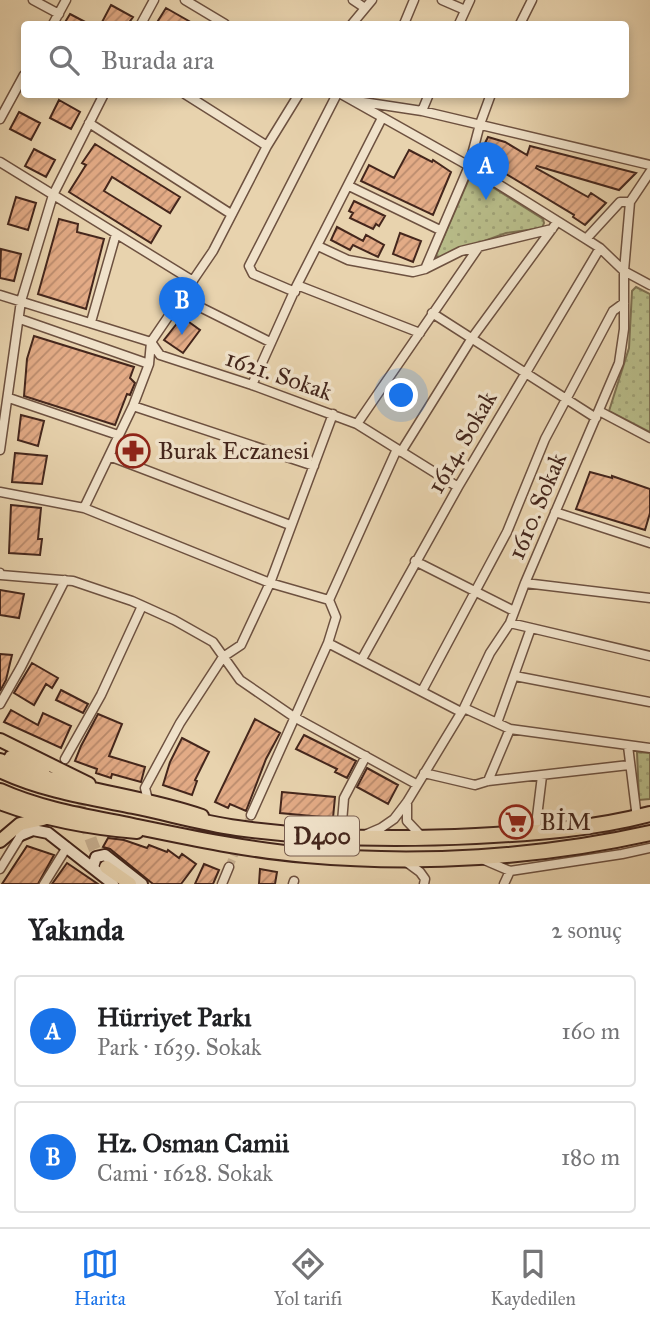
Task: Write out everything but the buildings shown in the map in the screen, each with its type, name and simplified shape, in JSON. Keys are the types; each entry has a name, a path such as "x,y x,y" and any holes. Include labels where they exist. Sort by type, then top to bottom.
{"highway":[{"name":"D400","path":"0,770 24,781 63,791 236,828 301,834 424,839 570,830 643,816"},
{"name":"D400","path":"0,791 16,799 69,813 182,837 248,849 305,855 403,859 476,856 566,847 650,833"}],"main road":[{"path":"0,740 99,789"},
{"path":"0,752 44,769"},
{"path":"0,760 29,774 148,800 236,828"},
{"path":"0,803 50,819 89,827 182,837"},
{"path":"0,841 20,824 35,819 50,819"},
{"path":"99,867 130,884"}],"street":[{"path":"33,0 59,14"},
{"path":"55,21 66,0"},
{"path":"143,21 154,0"},
{"path":"185,0 220,21"},
{"path":"352,0 365,8"},
{"path":"354,21 372,0"},
{"path":"405,21 414,0"},
{"path":"442,0 465,10"},
{"path":"460,21 470,0"},
{"path":"522,21 532,0"},
{"path":"0,119 21,80"},
{"path":"0,450 21,301 54,195 102,98"},
{"path":"191,98 267,146"},
{"path":"84,508 133,406 149,365 151,342 213,251 267,146 297,98"},
{"path":"337,98 249,266 253,274 419,333"},
{"path":"347,98 469,166 555,225 600,248 624,271 650,285"},
{"path":"353,101 372,98 650,165"},
{"path":"422,111 427,98"},
{"path":"425,269 469,166 490,98"},
{"path":"252,385 296,288 382,118"},
{"path":"89,123 231,214"},
{"path":"0,162 192,281"},
{"path":"586,239 621,202 630,202 650,172"},
{"path":"349,186 440,230"},
{"name":"1610. Sokak","path":"360,837 387,824 407,802 462,710 490,653 510,623 619,363 624,329 624,271 630,202"},
{"path":"318,246 348,260 413,272 461,251 555,225"},
{"path":"251,815 328,643 336,617 329,600 399,450 472,338 555,225"},
{"path":"91,322 116,234"},
{"path":"357,424 479,247"},
{"name":"1614. Sokak","path":"362,659 415,561 600,248"},
{"name":"1621. Sokak","path":"0,295 151,342 160,355 357,424 458,487"},
{"path":"183,295 200,307 270,342"},
{"path":"422,691 507,533 545,439 612,311 624,303"},
{"path":"432,313 566,400 650,438"},
{"path":"20,318 149,365"},
{"path":"9,398 118,435"},
{"path":"133,406 314,466"},
{"path":"148,800 145,788 180,723 223,657 241,645 270,583 333,414"},
{"path":"109,456 290,525"},
{"path":"0,492 84,508 270,583 329,600"},
{"path":"555,512 650,543"},
{"path":"415,561 514,611"},
{"path":"0,575 65,580 142,606 213,642 240,680 294,718 416,784"},
{"path":"0,704 65,580"},
{"path":"525,583 650,598"},
{"path":"65,759 101,695 142,606"},
{"path":"510,623 650,656"},
{"path":"497,723 531,628"},
{"path":"328,643 462,710 510,729 650,748"},
{"path":"515,676 650,702"},
{"path":"488,781 510,729"},
{"path":"628,746 629,765 643,816"},
{"path":"342,822 344,798 366,756"},
{"path":"424,773 475,785 488,781 629,765"},
{"path":"535,833 542,776"},
{"path":"407,802 407,821 424,839"},
{"path":"0,869 21,835 33,830 44,831 99,867 112,884"},
{"path":"44,884 67,847"},
{"path":"476,856 510,871 650,848"},
{"path":"99,867 96,857 105,855 142,884"},
{"path":"403,859 419,872 425,880 424,884"},
{"path":"222,884 229,867"},
{"path":"504,884 510,871"}],"green space":[{"path":"475,176 543,219 542,228 506,233 438,258 436,255 468,181"},
{"path":"636,287 650,294 650,432 609,411 629,348 632,291"},
{"path":"637,752 650,753 650,799 639,800"}],"tunnel":[{"path":"69,789 80,808 94,848 106,867"},
{"path":"229,867 251,815"}],"place":[{"name":"Hürriyet Parkı","path":"486,200"},
{"name":"Hz. Osman Camii","path":"182,335"},
{"name":"Burak Eczanesi","path":"133,451"},
{"name":"BİM","path":"516,822"}]}
